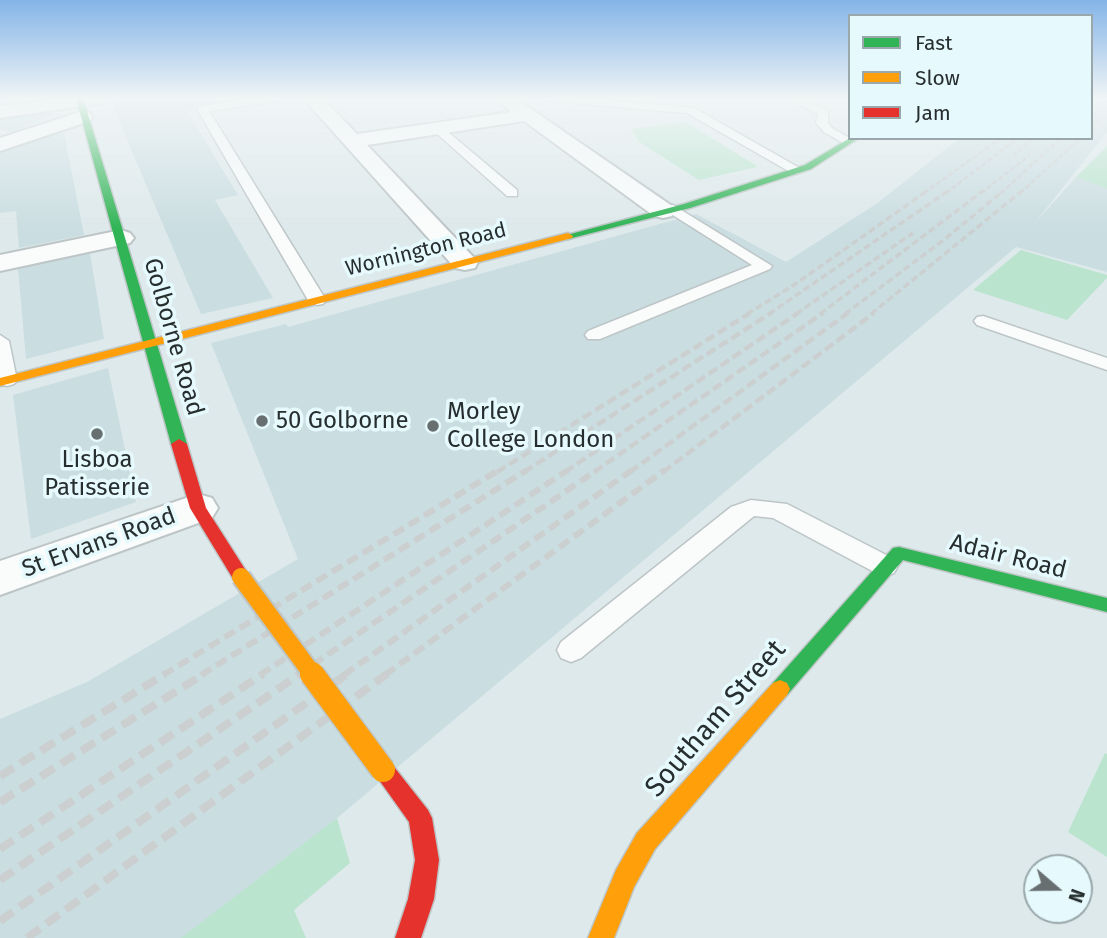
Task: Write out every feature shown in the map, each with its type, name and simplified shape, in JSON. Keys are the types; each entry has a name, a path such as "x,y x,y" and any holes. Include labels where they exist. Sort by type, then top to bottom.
{"street":[{"name":"Golborne Road","path":"93,142 198,508 241,577 420,818 427,860 421,899 408,938"},
{"path":"354,142 465,262"},
{"path":"567,142 668,210"},
{"name":"Wornington Road","path":"4,381 668,210 808,167 849,142"},
{"path":"0,263 121,238"},
{"name":"St Ervans Road","path":"0,578 198,508"},
{"name":"Adair Road","path":"892,559 1107,605"},
{"name":"Southam Street","path":"601,938 625,879 646,841 892,559"}],"lane":[{"path":"222,142 317,300"},
{"path":"453,142 512,193"},
{"path":"747,142 797,170"},
{"path":"594,335 764,266 668,210"},
{"path":"983,321 1107,364"},
{"path":"0,341 4,381"},
{"path":"571,650 740,513 751,508 778,510 892,559"}],"shaded area":[{"path":"28,142 66,142 84,235 19,248 16,211 0,213 0,151"},
{"path":"128,142 206,142 238,195 215,200 273,298 201,314"},
{"path":"955,142 1099,142 1034,224 1076,177 1107,189 1107,272 1016,247 330,824 182,938 0,938 0,719 87,682 298,559 211,343 286,324 288,327 696,214 786,262 876,204"},
{"path":"90,253 104,339 26,359 18,268"},
{"path":"108,368 136,502 31,539 13,395"}],"green space":[{"path":"639,142 718,142 757,167 699,180"},
{"path":"1107,146 1107,189 1076,177"},
{"path":"1021,250 1107,275 1107,278 1067,320 973,290"},
{"path":"1105,753 1107,754 1107,857 1068,832"},
{"path":"337,818 350,863 294,910 306,938 181,938"}],"railway":[{"path":"924,193 996,142"},
{"path":"946,193 1013,142"},
{"path":"1013,156 1030,142"},
{"path":"1001,193 1057,142"},
{"path":"1020,193 1077,142"},
{"path":"981,193 1030,155"},
{"path":"747,314 794,285 927,191"},
{"path":"769,314 948,191"},
{"path":"820,314 983,191"},
{"path":"845,314 945,239 1003,191"},
{"path":"871,314 1022,191"},
{"path":"796,314 913,233"},
{"path":"497,472 750,313"},
{"path":"524,472 771,313"},
{"path":"565,472 798,313"},
{"path":"594,472 823,313"},
{"path":"630,472 848,313"},
{"path":"663,472 874,313"},
{"path":"163,675 499,470"},
{"path":"201,675 527,470"},
{"path":"298,675 597,470"},
{"path":"344,675 632,470"},
{"path":"385,675 665,470"},
{"path":"260,675 565,472"},
{"path":"0,776 165,674"},
{"path":"0,802 204,674"},
{"path":"0,849 263,674"},
{"path":"0,880 300,674"},
{"path":"0,921 347,674"},
{"path":"27,938 387,674"}],"traffic: fast":[{"path":"92,142 179,444"},
{"path":"568,236 687,206 808,167 849,142"},
{"path":"780,689 899,553 1107,605"}],"traffic: slow":[{"path":"0,382 568,236"},
{"path":"241,577 383,770"},
{"path":"601,938 625,879 646,841 780,689"}],"traffic: jam":[{"path":"179,444 198,508 241,577"},
{"path":"383,770 420,818 427,860 421,899 408,938"}],"place":[{"name":"50 Golborne","path":"262,421"},
{"name":"Morley College London","path":"433,426"},
{"name":"Lisboa Patisserie","path":"97,434"}]}
